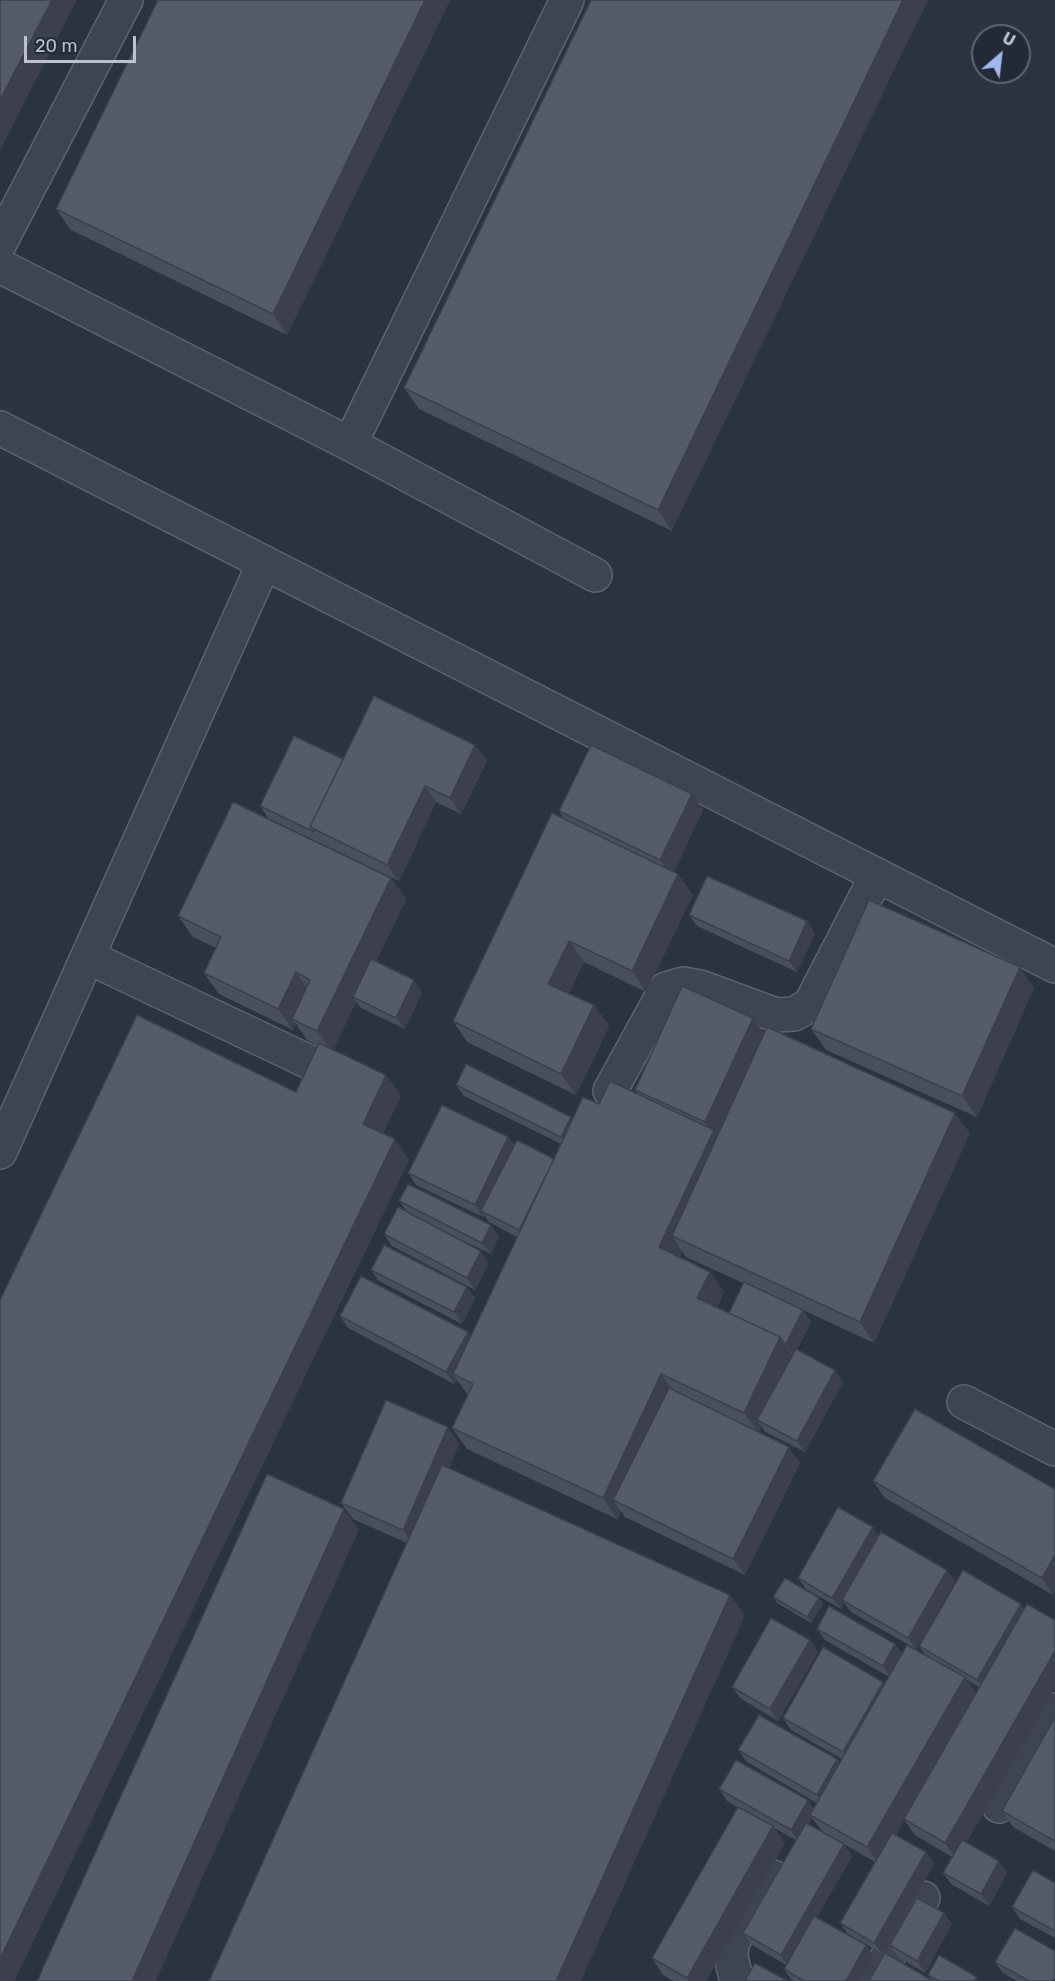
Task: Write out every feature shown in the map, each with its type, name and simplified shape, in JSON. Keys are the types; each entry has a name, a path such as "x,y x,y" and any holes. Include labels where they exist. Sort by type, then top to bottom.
{"street":[{"path":"0,243 126,0"},
{"path":"350,444 567,0"},
{"path":"0,266 350,444 595,575"},
{"path":"0,428 1055,966"},
{"path":"0,1152 264,563"},
{"path":"610,1091 666,989 683,984 700,987 776,1015 794,1014 810,1005 877,875"},
{"path":"88,957 326,1070"},
{"path":"964,1402 1055,1449"},
{"path":"999,1806 1055,1710"},
{"path":"737,1981 731,1958 732,1943 773,1877"},
{"path":"873,1981 923,1898"}],"building":[{"path":"0,0 52,0 0,100"},
{"path":"158,0 425,0 273,314 56,209"},
{"path":"591,0 903,0 658,510 404,388"},
{"path":"374,696 475,745 450,798 425,786 387,865 310,827"},
{"path":"294,736 343,759 310,827 314,832 260,806"},
{"path":"591,745 692,794 660,860 559,811"},
{"path":"233,802 391,878 317,1031 292,1019 310,980 296,972 278,1009 204,973 221,937 178,916"},
{"path":"552,813 678,874 632,971 569,941 548,984 594,1005 561,1074 453,1021"},
{"path":"707,876 807,921 789,961 689,915"},
{"path":"869,900 1020,967 962,1096 811,1029"},
{"path":"371,959 414,980 396,1018 353,997"},
{"path":"682,986 753,1018 705,1122 635,1090"},
{"path":"137,1015 296,1092 319,1043 386,1075 363,1124 395,1139 0,1959 0,1300"},
{"path":"767,1027 955,1113 860,1322 672,1236"},
{"path":"466,1064 571,1117 561,1137 456,1085"},
{"path":"610,1081 714,1130 659,1247 710,1272 697,1298 780,1337 744,1413 661,1374 603,1498 452,1428 473,1384 453,1374 583,1097 599,1104"},
{"path":"442,1105 508,1137 475,1205 408,1173"},
{"path":"517,1140 554,1159 519,1230 481,1211"},
{"path":"408,1184 491,1225 482,1243 399,1201"},
{"path":"398,1207 481,1251 467,1278 384,1234"},
{"path":"384,1245 467,1287 454,1312 371,1270"},
{"path":"361,1276 468,1332 446,1372 340,1316"},
{"path":"744,1282 803,1310 786,1344 780,1337 729,1313"},
{"path":"796,1349 835,1370 797,1441 757,1420"},
{"path":"669,1388 789,1447 733,1559 613,1500"},
{"path":"386,1400 448,1427 403,1530 341,1503"},
{"path":"915,1409 1055,1489 1055,1555 1042,1578 873,1481"},
{"path":"442,1465 730,1595 556,1981 209,1981"},
{"path":"267,1474 344,1509 132,1981 37,1981"},
{"path":"838,1507 873,1527 832,1598 798,1578"},
{"path":"881,1532 947,1570 908,1638 842,1600"},
{"path":"963,1570 1021,1604 977,1680 919,1646"},
{"path":"785,1578 819,1598 807,1617 773,1597"},
{"path":"1027,1604 1055,1620 1055,1651 945,1843 904,1819"},
{"path":"829,1606 895,1644 883,1666 817,1629"},
{"path":"771,1618 810,1640 770,1709 732,1687"},
{"path":"907,1645 965,1677 867,1847 810,1815"},
{"path":"823,1647 883,1682 843,1752 783,1718"},
{"path":"759,1715 837,1759 817,1795 738,1750"},
{"path":"1055,1717 1055,1841 1002,1811"},
{"path":"736,1760 808,1800 791,1830 719,1789"},
{"path":"738,1807 773,1826 687,1978 652,1958"},
{"path":"806,1823 844,1844 781,1955 743,1933"},
{"path":"892,1833 926,1852 874,1943 840,1923"},
{"path":"962,1840 999,1861 981,1894 943,1873"},
{"path":"1033,1870 1055,1883 1055,1931 1012,1907"},
{"path":"917,1898 944,1913 917,1961 890,1945"},
{"path":"814,1916 866,1945 846,1981 804,1981 784,1969"},
{"path":"1015,1928 1055,1951 1053,1981 1029,1981 995,1962"},
{"path":"885,1953 933,1981 869,1981"},
{"path":"939,1955 977,1977 974,1981 939,1981 928,1975"},
{"path":"755,1963 788,1981 745,1981"}]}
